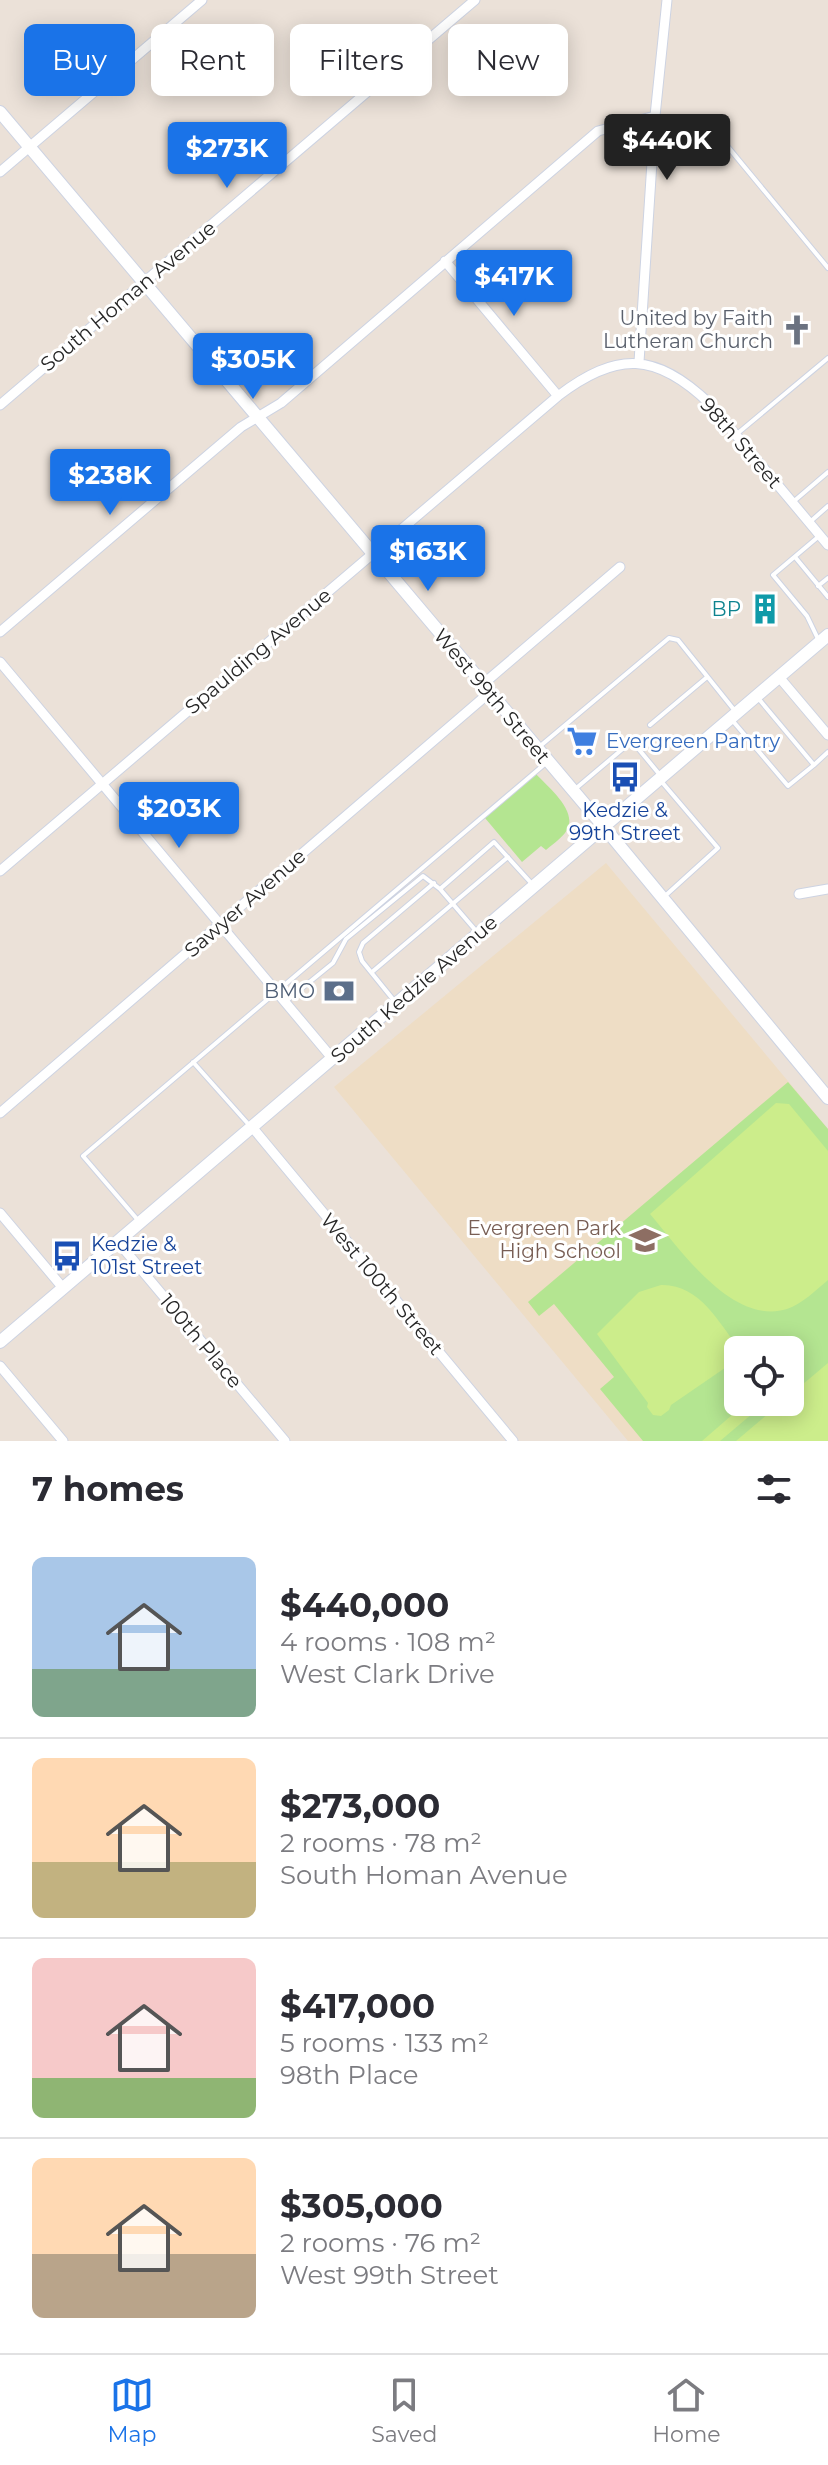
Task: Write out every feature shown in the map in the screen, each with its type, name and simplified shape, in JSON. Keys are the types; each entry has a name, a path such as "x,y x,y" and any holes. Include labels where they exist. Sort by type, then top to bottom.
{"street":[{"path":"0,172 202,0"},
{"name":"South Homan Avenue","path":"0,405 475,0"},
{"path":"639,362 655,116 667,0"},
{"name":"West 99th Street","path":"0,112 604,827 828,1098"},
{"path":"0,632 241,427 281,403 598,131 655,116"},
{"path":"445,261 558,396"},
{"name":"Spaulding Avenue","path":"0,871 558,396 581,379 606,368 639,362"},
{"name":"98th Street","path":"639,362 690,385 828,545"},
{"name":"Sawyer Avenue","path":"0,1113 220,924 620,567"},
{"name":"South Kedzie Avenue","path":"0,1342 824,638"},
{"path":"0,662 332,1058"},
{"path":"779,677 828,735"},
{"path":"799,894 828,889"},
{"name":"West 100th Street","path":"252,1127 513,1441"},
{"path":"0,1213 4,1225 63,1288"},
{"name":"100th Place","path":"118,1242 285,1441"},
{"path":"0,1366 63,1441"}],"lane":[{"path":"655,116 701,123 719,136 828,268"},
{"path":"736,435 828,358"},
{"path":"792,502 828,472"},
{"path":"809,522 828,506"},
{"path":"820,536 773,575 824,638"},
{"path":"795,557 828,597"},
{"path":"818,586 828,578"},
{"path":"537,749 669,638 678,640 701,666 733,716 788,786 828,752"},
{"path":"650,725 707,678"},
{"path":"756,696 814,765"},
{"path":"573,791 632,741 718,848 663,898"},
{"path":"140,1223 83,1156 547,761"},
{"path":"440,889 494,842 534,886"},
{"path":"372,972 508,857"},
{"path":"285,1002 333,963 346,939 423,876 440,889 479,934"},
{"path":"397,1004 359,952 363,943 434,883"},
{"path":"193,1062 252,1127"}],"shaded area":[{"name":"Evergreen Park High School","path":"606,863 828,1129 828,1441 628,1441 334,1087"}],"green space":[{"path":"536,774 561,801 569,817 569,825 546,850 541,846 522,862 485,818"},
{"path":"788,1082 828,1129 828,1441 643,1441 600,1389 614,1377 554,1304 539,1316 528,1302"},
{"path":"776,1103 789,1104 828,1151 828,1280 793,1307 767,1311 727,1296 692,1264 650,1214"},
{"path":"661,1285 687,1291 707,1307 730,1336 724,1336 724,1369 671,1405 661,1416 653,1415 647,1407 648,1403 597,1334 639,1292"},
{"path":"828,1363 828,1441 736,1441 765,1416 804,1416 804,1383"},
{"path":"731,1416 749,1416 720,1441 702,1441"}],"place":[{"name":"United by Faith Lutheran Church","path":"797,330"},
{"name":"BP","path":"765,609"},
{"name":"Evergreen Pantry","path":"582,741"},
{"name":"Kedzie & 99th Street","path":"625,777"},
{"name":"BMO","path":"339,991"},
{"name":"Evergreen Park High School","path":"645,1240"},
{"name":"Kedzie & 101st Street","path":"67,1256"}]}
